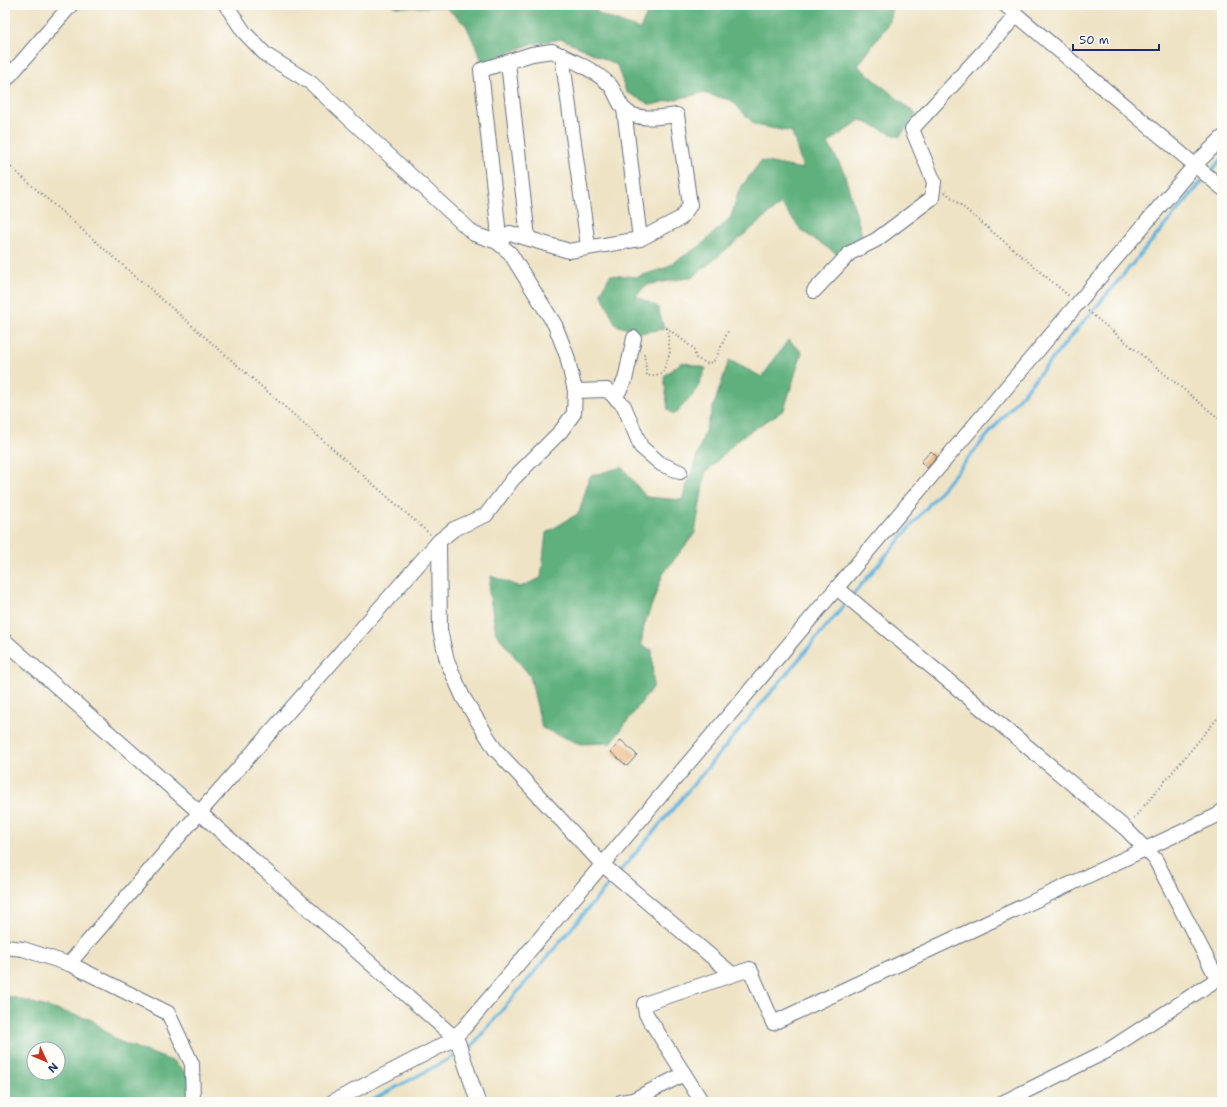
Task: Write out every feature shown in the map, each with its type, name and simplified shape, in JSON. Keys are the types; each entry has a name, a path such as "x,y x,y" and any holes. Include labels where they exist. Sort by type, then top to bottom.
{"street":[{"path":"5,81 71,5"},
{"path":"72,965 73,959 438,541 454,528 486,515 513,478 561,431 574,413 575,391 567,356 555,325 510,253 496,242 474,234 312,83 266,55 244,32 226,5"},
{"path":"1005,5 1218,185"},
{"path":"814,292 850,253 876,240 932,198 934,182 912,129 1017,15"},
{"path":"496,242 498,226 480,70 508,63 532,54 552,51 597,74 611,86 624,109 640,239"},
{"path":"562,55 588,246"},
{"path":"508,63 528,238"},
{"path":"496,242 510,233 569,251 588,246 640,239 681,218 690,205 677,115 654,117 639,116 624,109"},
{"path":"332,1102 456,1039 1194,166 1222,138"},
{"path":"615,398 625,380 634,338"},
{"path":"575,391 607,390 624,406 641,447 661,464 680,472"},
{"path":"438,541 440,630 447,661 463,697 495,749 621,882 732,974"},
{"path":"837,588 1125,828 1145,848 1155,859 1220,977 1107,1052 1004,1102"},
{"path":"5,641 456,1039 467,1066 478,1102"},
{"path":"702,1102 646,1014 644,1004 750,969 773,1023 1218,815 1222,811"},
{"path":"5,947 23,949 72,965 168,1013 192,1064 193,1102"},
{"path":"621,1102 633,1100 684,1074"}],"path":[{"path":"5,162 438,541"},
{"path":"934,182 1222,421"},
{"path":"643,352 647,376 662,374 670,353 667,328 693,348 696,358 708,364 715,360 729,329"},
{"path":"1125,828 1222,713"}],"green space":[{"path":"392,5 589,5 603,16 640,29 651,5 892,5 890,21 858,66 917,115 899,137 860,120 828,143 844,172 864,242 840,256 802,231 781,204 693,277 646,285 636,296 658,307 664,329 639,333 616,325 601,293 610,275 637,277 665,268 700,246 731,217 739,190 761,161 803,169 792,132 755,125 731,100 702,93 651,105 626,92 617,65 562,39 531,44 483,63 466,25 445,7 396,7"},
{"path":"788,340 802,352 784,410 740,438 705,473 695,533 663,574 644,626 641,645 652,650 653,687 611,743 580,744 542,728 530,676 496,633 489,592 491,576 520,587 541,578 546,533 579,513 590,476 622,467 646,497 682,500 729,360 762,377"},
{"path":"682,362 706,368 695,393 674,415 668,410 664,376"},
{"path":"5,995 92,1020 118,1041 175,1062 197,1084 198,1102 5,1102"}],"building":[{"path":"931,451 937,457 927,468 921,462"},
{"path":"621,740 637,755 627,766 611,752"}],"waterway":[{"path":"1209,174 1222,158"},
{"path":"851,597 1205,178"},
{"path":"618,874 847,602"},
{"path":"465,1050 471,1047 614,878"},
{"path":"369,1102 458,1054"}]}
